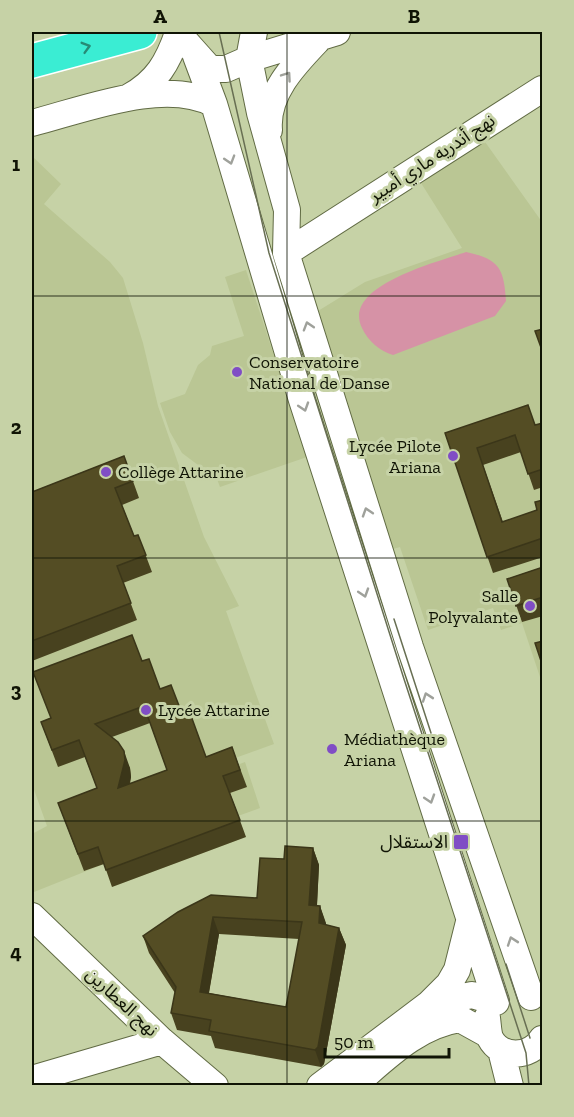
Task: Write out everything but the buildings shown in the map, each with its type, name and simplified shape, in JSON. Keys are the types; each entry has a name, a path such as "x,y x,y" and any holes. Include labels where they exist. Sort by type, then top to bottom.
{"highway":[{"path":"32,61 140,32"}],"street":[{"path":"177,32 210,69 226,69 249,59 328,35"},
{"path":"127,98 148,85 159,73 169,59 177,32"},
{"path":"254,32 249,59 287,210 294,222 304,227 323,229"},
{"path":"290,32 328,35"},
{"path":"271,151 268,123 272,104 281,83 297,61 328,35"},
{"path":"196,56 213,104 302,400 496,1002"},
{"name":"نهج أندريه ماري أمبير","path":"286,253 543,89"},
{"path":"32,123 127,98 187,94 213,104"},
{"path":"287,210 286,253 410,647 537,1003"},
{"name":"نهج العطارين","path":"32,918 162,1041 215,1086"},
{"path":"320,1086 429,1004 449,984 457,970 469,922"},
{"path":"510,1086 487,1017 496,1002 515,993 537,1003"},
{"path":"429,1004 472,995 496,1002"},
{"path":"353,1086 408,1039 432,1026 460,1019 518,1054 526,1053 542,1043"},
{"path":"32,1078 162,1041"}],"shaded area":[{"name":"Lycée Pilote Ariana","path":"483,139 542,222 542,683 522,623 501,630 493,608 428,630 400,547 393,549 318,311 365,282 462,248 421,183"},
{"path":"32,156 61,184 44,204 110,262 123,278 143,343 158,406 204,537 239,606 226,611 274,744 202,770 205,777 245,762 260,808 238,816 246,837 112,887 104,864 34,892 32,887 32,834 47,826 32,784"},
{"path":"466,252 493,262 501,273 506,301 495,316 393,355 371,341 362,328 359,313 365,300 378,288 396,278 415,269"},
{"name":"Conservatoire National de Danse","path":"246,270 307,457 220,487 214,471 198,465 182,453 170,432 160,403 185,394 198,365 210,355 212,346 244,336 225,277"}],"tram line":[{"path":"219,32 269,253 526,1053 529,1086"},
{"path":"394,619 431,733"},
{"path":"506,964 530,1038"}],"place":[{"name":"Conservatoire National de Danse","path":"237,372"},
{"name":"Lycée Pilote Ariana","path":"453,456"},
{"name":"Collège Attarine","path":"106,472"},
{"name":"Salle Polyvalante","path":"530,606"},
{"name":"Lycée Attarine","path":"146,710"},
{"name":"Médiathèque Ariana","path":"332,749"},
{"name":"الاستقلال","path":"461,842"}]}
